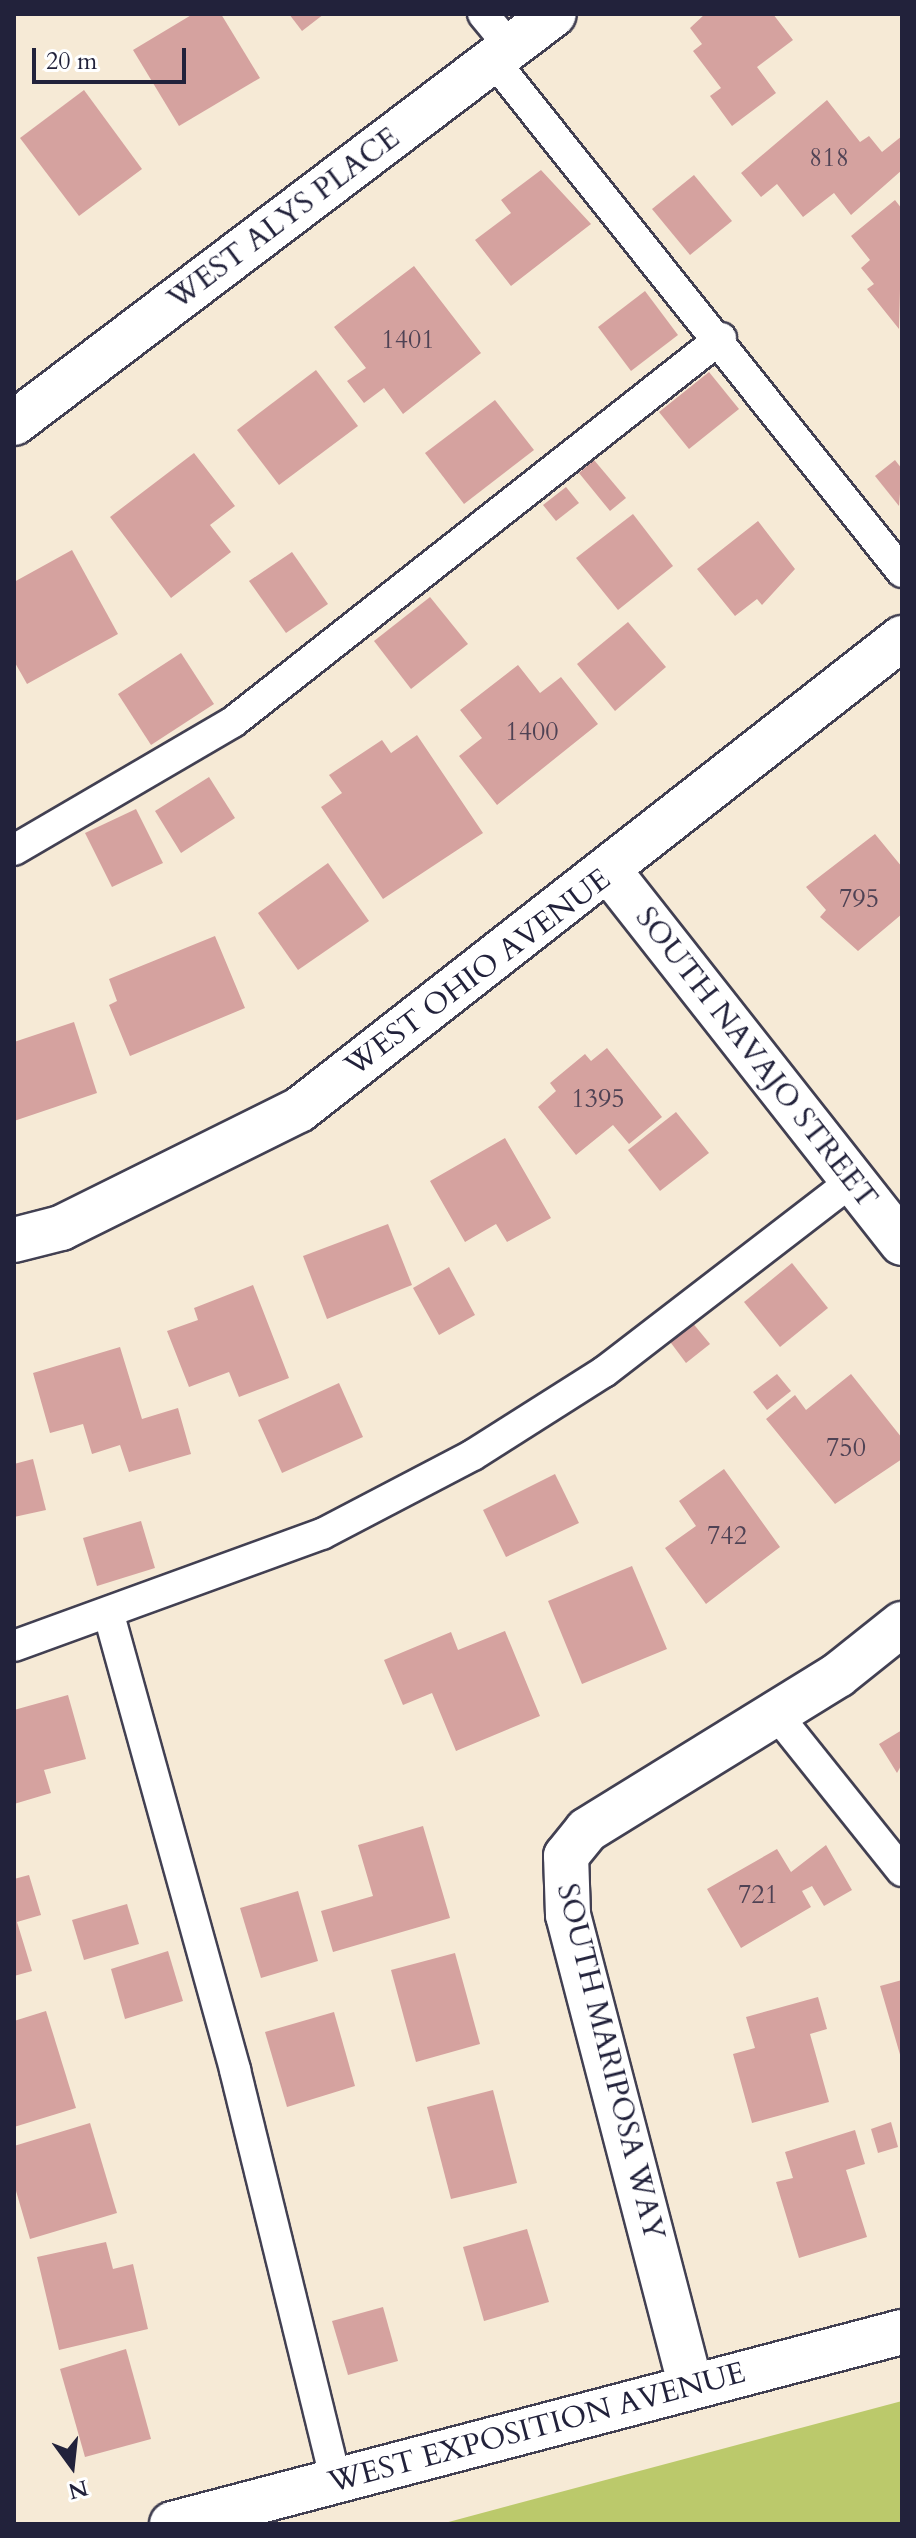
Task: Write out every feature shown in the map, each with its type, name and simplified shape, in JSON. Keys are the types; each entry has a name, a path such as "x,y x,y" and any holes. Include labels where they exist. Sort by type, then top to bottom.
{"street":[{"name":"WEST ALYS PLACE","path":"14,423 554,14"},
{"name":"WEST OHIO AVENUE","path":"14,1240 61,1228 299,1110 610,872 902,638"},
{"name":"SOUTH NAVAJO STREET","path":"610,872 902,1243"},
{"name":"SOUTH MARIPOSA WAY","path":"691,2387 562,1875 587,1830 777,1715 902,1624"},
{"name":"WEST EXPOSITION AVENUE","path":"172,2524 902,2332"}],"lane":[{"path":"483,14 502,54 902,572"},
{"path":"14,850 233,722 721,338"},
{"path":"14,1646 109,1615 322,1534 473,1455 604,1372 852,1181"},
{"path":"109,1615 235,2070 336,2481"},
{"path":"777,1715 902,1871"}],"green space":[{"path":"902,2401 902,2524 441,2524"}],"building":[{"path":"193,14 221,14 260,78 179,126 133,50"},
{"path":"289,14 324,14 302,31"},
{"path":"705,14 773,14 793,40 757,67 776,93 732,126 710,96 721,88 693,51 702,44 690,28"},
{"path":"84,90 142,169 79,216 20,138"},
{"path":"827,100 860,142 869,136 882,152 902,136 902,170 851,215 834,193 803,217 777,184 761,197 741,173"},
{"path":"541,170 591,224 511,286 475,240 511,213 501,200"},
{"path":"694,175 732,221 690,255 652,209"},
{"path":"895,200 902,209 899,329 867,289 874,284 861,268 870,260 851,236"},
{"path":"414,266 481,353 403,414 384,388 364,403 347,381 366,368 334,327"},
{"path":"645,291 678,335 631,371 598,327"},
{"path":"316,370 358,426 279,485 237,430"},
{"path":"709,372 739,409 689,449 659,412"},
{"path":"495,400 534,450 464,504 425,453"},
{"path":"194,453 235,506 210,525 231,552 171,598 110,517"},
{"path":"594,460 626,498 610,511 579,473"},
{"path":"895,460 902,469 899,506 875,476"},
{"path":"566,487 579,503 556,521 543,505"},
{"path":"633,514 673,566 618,610 576,558"},
{"path":"758,521 795,569 762,605 757,599 735,616 697,569"},
{"path":"72,550 118,634 27,684 14,661 14,582"},
{"path":"292,552 328,604 286,633 249,581"},
{"path":"430,597 468,644 411,689 374,641"},
{"path":"628,622 666,667 615,711 577,664"},
{"path":"181,653 214,704 151,745 118,694"},
{"path":"518,665 540,693 561,677 598,724 497,805 459,756 482,738 460,710"},
{"path":"417,735 483,833 383,899 321,807 342,793 329,775 382,740 391,753"},
{"path":"209,777 235,818 181,853 155,811"},
{"path":"136,809 163,863 112,887 85,833"},
{"path":"875,834 902,867 902,914 858,951 820,917 826,910 806,887"},
{"path":"328,863 369,921 298,970 258,913"},
{"path":"215,936 245,1008 130,1056 109,1005 117,1001 109,979"},
{"path":"74,1022 97,1093 14,1121 14,1042"},
{"path":"607,1048 662,1117 629,1144 613,1125 576,1155 538,1107 556,1091 550,1083 585,1054 591,1061"},
{"path":"676,1112 709,1153 660,1191 628,1150"},
{"path":"505,1138 551,1218 507,1242 496,1224 465,1242 430,1181"},
{"path":"388,1224 412,1285 327,1319 303,1256"},
{"path":"792,1263 828,1308 780,1347 744,1302"},
{"path":"449,1267 475,1315 439,1335 413,1288"},
{"path":"253,1285 289,1378 239,1397 229,1372 189,1387 167,1331 198,1320 194,1308"},
{"path":"691,1321 710,1344 686,1363 668,1339"},
{"path":"120,1347 142,1419 178,1408 191,1454 129,1472 120,1445 92,1454 83,1424 50,1433 33,1373"},
{"path":"777,1374 791,1391 767,1410 753,1392"},
{"path":"851,1374 902,1438 902,1459 835,1504 766,1419 795,1395 806,1410"},
{"path":"339,1383 363,1437 282,1473 258,1420"},
{"path":"33,1459 46,1510 14,1517 14,1464"},
{"path":"724,1469 780,1547 706,1604 665,1548 696,1526 679,1501"},
{"path":"555,1474 579,1523 506,1557 483,1510"},
{"path":"141,1521 155,1568 97,1586 83,1538"},
{"path":"632,1566 667,1649 582,1684 548,1601"},
{"path":"505,1631 540,1716 456,1751 432,1693 403,1705 384,1660 451,1632 458,1650"},
{"path":"68,1695 86,1759 44,1770 51,1793 14,1804 14,1710"},
{"path":"902,1730 902,1764 897,1773 879,1744"},
{"path":"423,1826 450,1918 333,1952 321,1911 373,1896 358,1845"},
{"path":"826,1845 852,1890 824,1906 812,1886 802,1891 811,1907 741,1948 707,1889 777,1849 791,1872"},
{"path":"29,1875 41,1915 17,1922 32,1971 14,1976 14,1879"},
{"path":"298,1891 318,1961 261,1978 240,1908"},
{"path":"127,1904 139,1944 84,1960 72,1920"},
{"path":"168,1951 183,2001 125,2019 111,1969"},
{"path":"455,1953 480,2044 416,2062 391,1970"},
{"path":"902,1980 902,2058 901,2058 880,1986"},
{"path":"818,1997 827,2029 810,2034 829,2102 752,2123 733,2054 755,2048 746,2017"},
{"path":"46,2011 76,2108 14,2127 14,2021"},
{"path":"334,2012 355,2086 287,2107 265,2032"},
{"path":"493,2090 517,2183 451,2199 427,2107"},
{"path":"891,2122 898,2147 878,2153 871,2129"},
{"path":"90,2123 117,2213 30,2239 14,2184 14,2146"},
{"path":"855,2130 865,2164 846,2170 867,2237 799,2258 776,2182 793,2178 785,2152"},
{"path":"527,2229 549,2302 484,2321 463,2247"},
{"path":"106,2242 113,2269 133,2264 148,2329 59,2350 37,2257"},
{"path":"383,2307 398,2361 348,2375 332,2321"},
{"path":"126,2349 151,2439 85,2457 60,2369"}]}
